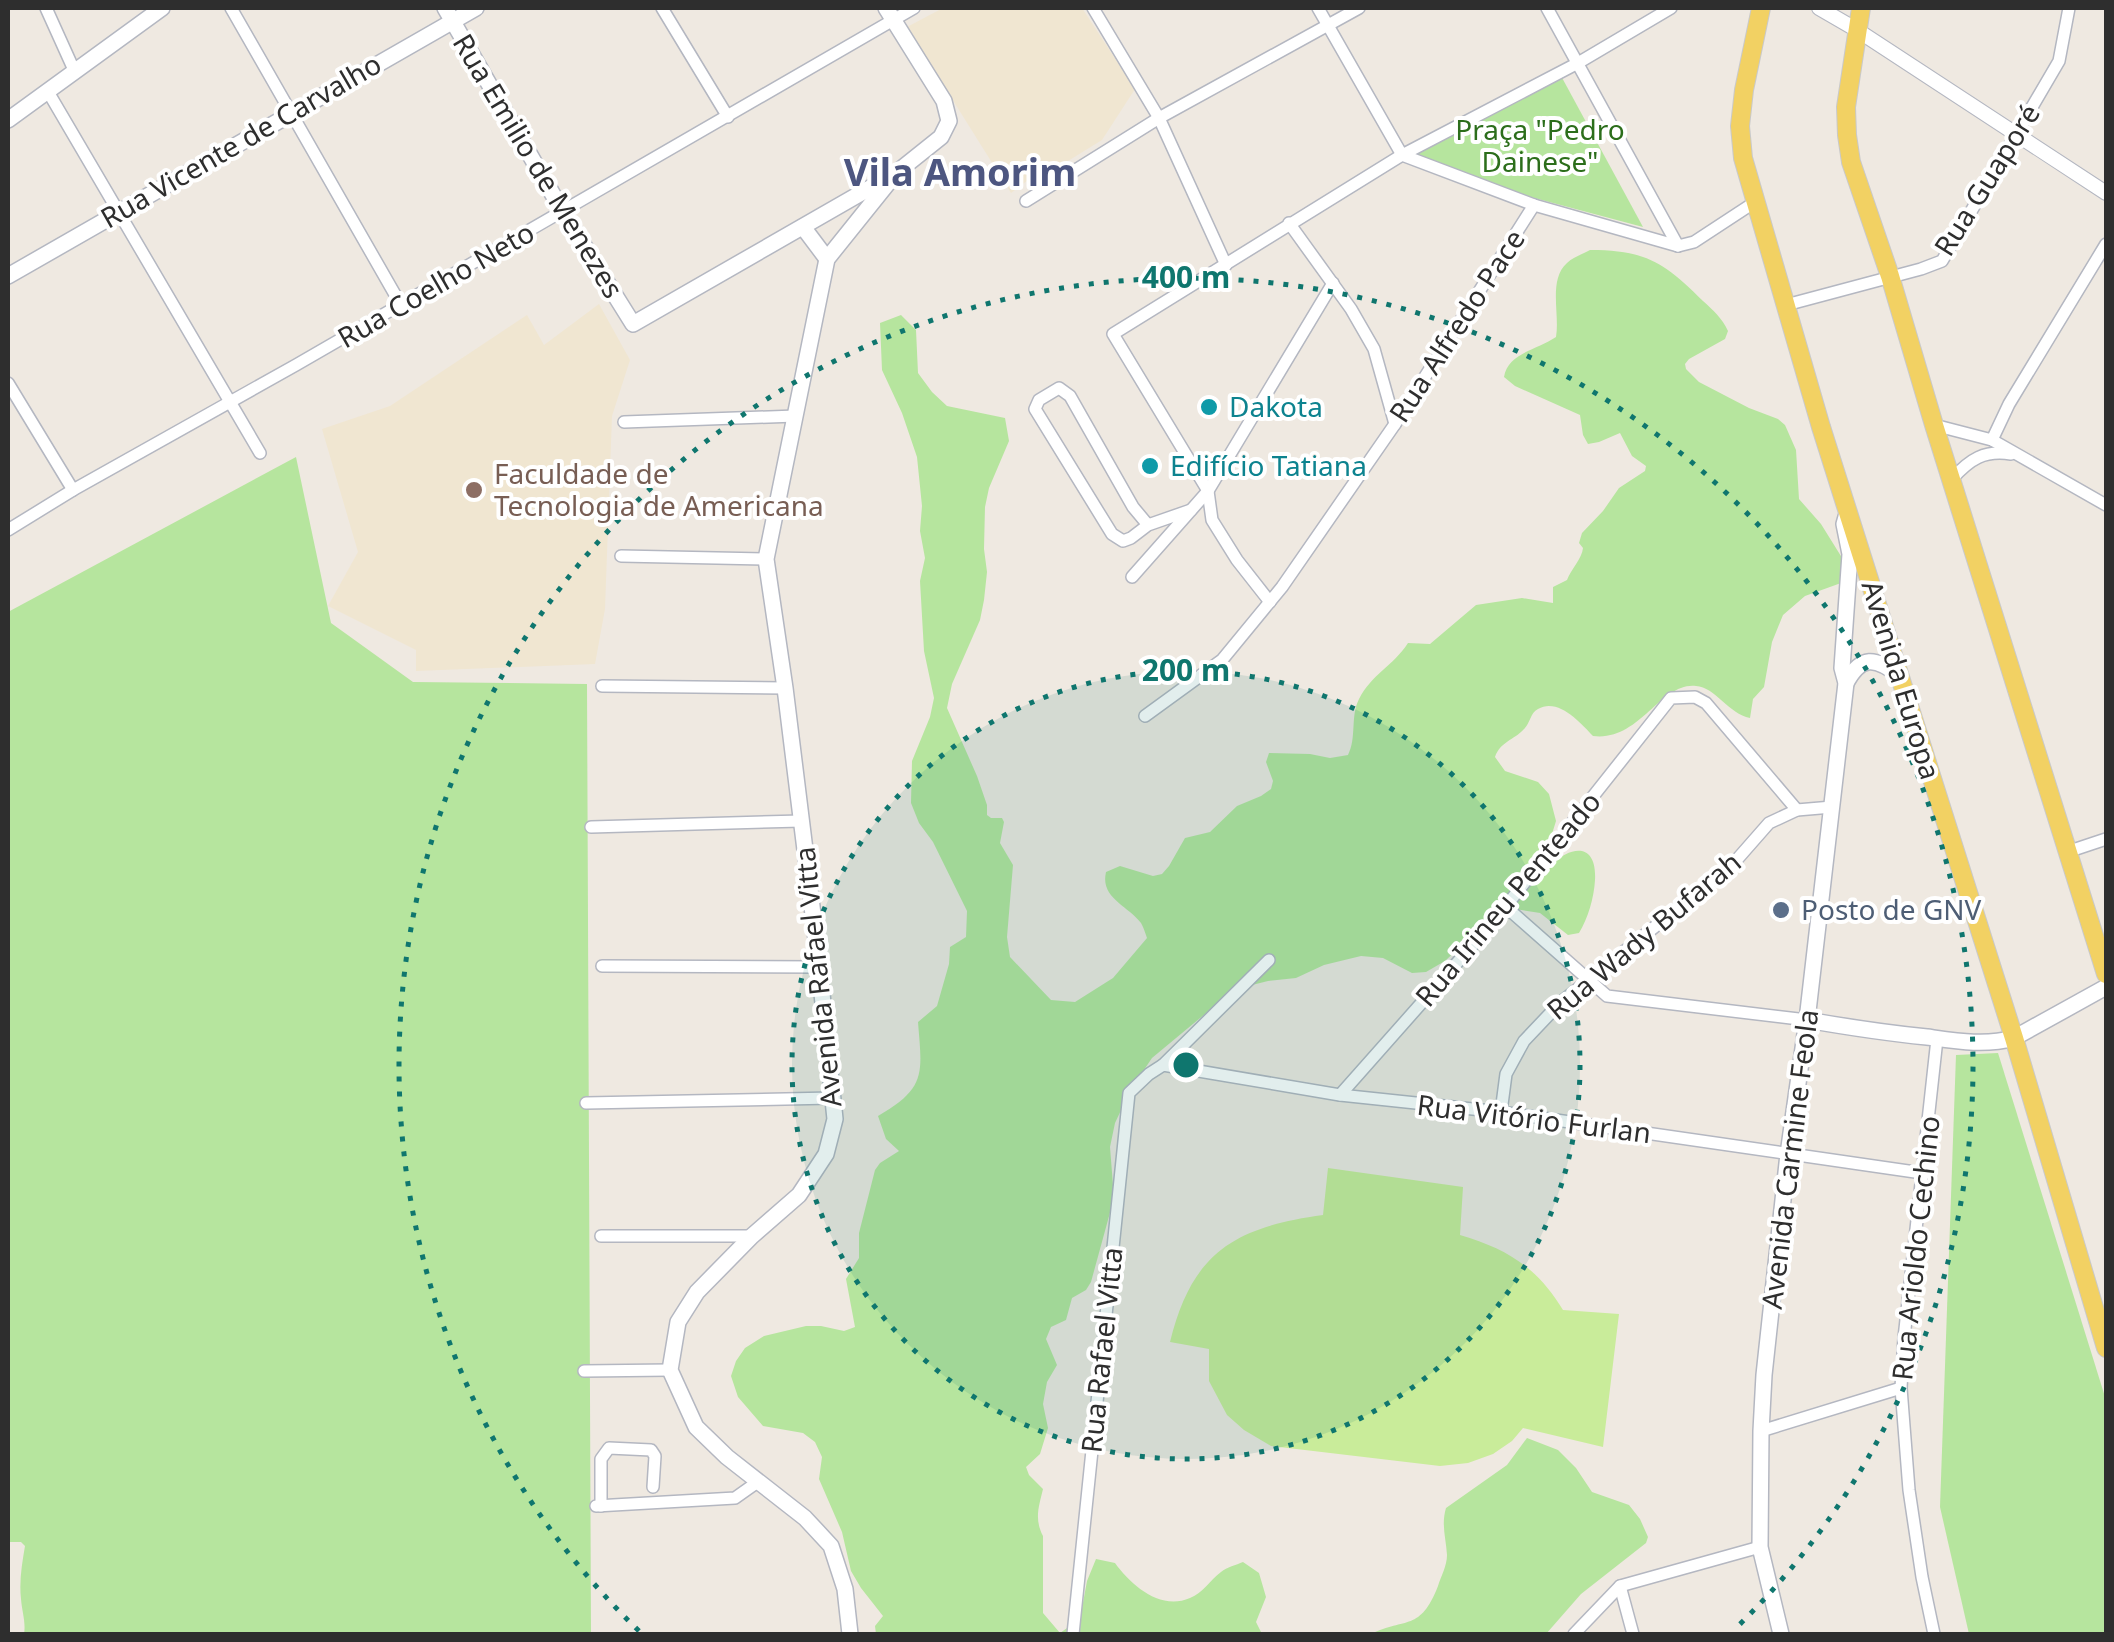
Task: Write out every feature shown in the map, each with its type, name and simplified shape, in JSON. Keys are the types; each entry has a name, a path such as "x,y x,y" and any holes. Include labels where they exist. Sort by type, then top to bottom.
{"main road":[{"path":"8,120 162,8"},
{"name":"Rua Vicente de Carvalho","path":"8,276 290,113 448,14 476,8"},
{"name":"Avenida Europa","path":"1761,8 1744,90 1740,126 1743,158 2106,1348"},
{"path":"1862,8 1846,107 1851,162 1890,276 2106,974"},
{"path":"828,259 803,227 896,173 941,137 949,120 944,101 890,13"},
{"name":"Rua Emilio de Menezes","path":"448,14 633,324 803,227"},
{"name":"Avenida Rafael Vitta","path":"670,1370 678,1322 697,1292 798,1196 826,1154 835,1119 785,688 766,559 828,259 896,173"},
{"name":"Avenida Carmine Feola","path":"1781,1634 1760,1547 1764,1376 1846,684 1842,668 1850,554 1844,524 1848,510"},
{"path":"1846,684 1854,669 1864,662 1886,665 1900,675"},
{"path":"1808,1020 1938,1039 1998,1042 2014,1038 2106,988"},
{"path":"670,1370 696,1427 727,1457 805,1518 832,1546 845,1589 850,1634"}],"street":[{"path":"46,8 74,70"},
{"path":"231,8 401,305"},
{"path":"662,8 728,117"},
{"name":"Rua Coelho Neto","path":"8,530 728,117 890,13 914,8"},
{"path":"1094,8 1158,118 1226,265"},
{"path":"1318,8 1402,155 1534,205 1678,246 1694,242 1755,202"},
{"path":"1026,201 1158,118 1359,8"},
{"path":"1547,8 1678,246"},
{"path":"1270,602 1212,520 1208,491 1113,334 1402,155 1578,63 1671,8"},
{"path":"1818,8 2106,193"},
{"name":"Rua Guaporé","path":"1786,305 1942,261 2059,60 2069,8"},
{"path":"47,90 260,453"},
{"name":"Rua Alfredo Pace","path":"1145,716 1222,660 1270,602 1395,424 1534,205"},
{"path":"1289,224 1374,349 1395,424"},
{"path":"1992,440 2009,404 2106,244"},
{"path":"1132,577 1208,491 1333,284"},
{"path":"8,383 73,490"},
{"path":"1148,525 1133,507 1070,396 1059,388 1039,400 1035,409 1112,534 1123,541 1148,525 1191,510"},
{"path":"624,422 796,416"},
{"path":"1934,425 1992,440 2105,502"},
{"path":"1952,479 1975,457 1987,453 2016,454"},
{"path":"620,556 766,559"},
{"path":"602,686 785,688"},
{"name":"Rua Irineu Penteado","path":"1340,1095 1506,907 1671,698 1695,697 1706,702 1796,810"},
{"path":"1796,810 1832,807"},
{"name":"Rua Wady Bufarah","path":"1501,1112 1506,1074 1524,1041 1560,1003 1734,864 1770,823 1796,810"},
{"path":"590,827 801,821"},
{"path":"2067,852 2106,839"},
{"path":"1506,907 1607,996 1808,1020"},
{"path":"1163,1065 1269,960"},
{"path":"602,966 819,967"},
{"name":"Rua Arioldo Cechino","path":"1934,1634 1910,1490 1901,1388 1938,1039"},
{"name":"Rua Vitório Furlan","path":"1163,1065 1340,1095 1501,1112 1922,1174"},
{"name":"Rua Rafael Vitta","path":"1073,1634 1129,1092 1163,1065"},
{"path":"586,1104 832,1098"},
{"path":"601,1236 752,1236"},
{"path":"584,1371 670,1370"},
{"path":"1761,1431 1901,1388"},
{"path":"653,1486 655,1456 651,1450 609,1448 601,1459 598,1506 735,1498 758,1482"},
{"path":"1574,1634 1620,1586 1760,1547"},
{"path":"1620,1586 1633,1634"}],"shaded area":[{"path":"943,8 1082,8 1135,89 1102,140 1055,169 1045,167 1011,193 907,27"},
{"name":"Faculdade de Tecnologia de Americana","path":"599,304 630,360 612,416 605,609 595,664 416,671 416,650 328,606 358,552 322,429 390,406 527,315 544,345"}],"green space":[{"name":"Praça \"Pedro Dainese\"","path":"1560,74 1643,227 1471,181 1414,154"},
{"path":"1590,250 1625,252 1652,261 1677,277 1720,318 1728,331 1725,339 1689,359 1686,369 1699,382 1785,425 1796,450 1799,499 1821,524 1849,569 1841,583 1805,596 1783,615 1772,642 1764,687 1753,699 1750,718 1703,687 1683,687 1637,722 1609,735 1593,736 1568,713 1546,706 1535,711 1524,729 1500,748 1495,757 1505,771 1538,782 1549,794 1556,821 1547,864 1575,851 1588,854 1592,860 1593,894 1579,933 1568,935 1540,913 1515,909 1478,930 1445,961 1426,972 1412,973 1383,958 1361,956 1324,965 1296,978 1248,986 1217,1004 1152,1058 1131,1089 1115,1123 1110,1147 1114,1198 1091,1282 1072,1298 1066,1320 1051,1327 1046,1339 1057,1365 1047,1382 1043,1404 1048,1428 1040,1454 1026,1467 1043,1489 1038,1518 1043,1536 1043,1613 1060,1633 1080,1619 1087,1581 1096,1559 1115,1563 1147,1594 1168,1601 1195,1596 1223,1570 1243,1562 1259,1573 1266,1597 1256,1622 1262,1634 876,1634 875,1626 883,1616 851,1571 842,1532 819,1479 822,1457 815,1442 803,1433 763,1426 738,1397 731,1376 745,1348 764,1336 806,1326 844,1331 855,1327 846,1279 859,1258 859,1233 875,1170 899,1151 886,1139 878,1116 905,1097 918,1078 918,1022 937,1006 950,947 966,937 967,911 911,803 912,761 934,698 924,651 920,581 925,558 920,531 922,506 917,457 882,370 880,323 901,315 916,330 918,373 947,406 1005,418 1009,441 985,507 987,572 980,620 952,684 947,708 977,776 987,815 1004,822 1000,843 1013,865 1007,937 1010,957 1051,1000 1075,1002 1113,978 1147,938 1141,923 1111,895 1106,872 1120,866 1153,876 1162,874 1185,838 1210,832 1237,806 1271,789 1273,781 1266,762 1269,753 1330,758 1348,755 1359,699 1408,643 1430,644 1476,605 1522,598 1553,603 1553,587 1567,580 1581,556 1582,533 1619,488 1645,471 1646,466 1632,456 1620,433 1588,444 1580,415 1515,386 1504,377 1517,357 1556,337 1561,270"},
{"path":"296,457 331,623 413,682 587,684 591,1634 24,1634 20,1586 25,1546 8,1542 8,612"},
{"path":"1998,1053 2106,1400 2106,1634 1969,1634 1940,1507 1956,1055"},
{"path":"1328,1168 1463,1187 1460,1235 1519,1262 1543,1282 1563,1310 1619,1314 1603,1447 1523,1428 1493,1454 1468,1463 1440,1466 1271,1446 1227,1415 1209,1381 1209,1349 1170,1342 1179,1311 1205,1265 1222,1249 1265,1227 1323,1215"},
{"path":"1527,1438 1558,1450 1592,1492 1629,1505 1640,1519 1648,1537 1646,1543 1581,1594 1546,1634 1371,1634 1411,1621 1425,1611 1446,1563 1446,1508 1507,1465"}],"place":[{"name":"Dakota","path":"1209,407"},
{"name":"Edifício Tatiana","path":"1150,466"},
{"name":"Faculdade de Tecnologia de Americana","path":"474,490"},
{"name":"Posto de GNV","path":"1781,910"}],"district":[{"name":"Vila Amorim","path":"960,173"}]}
